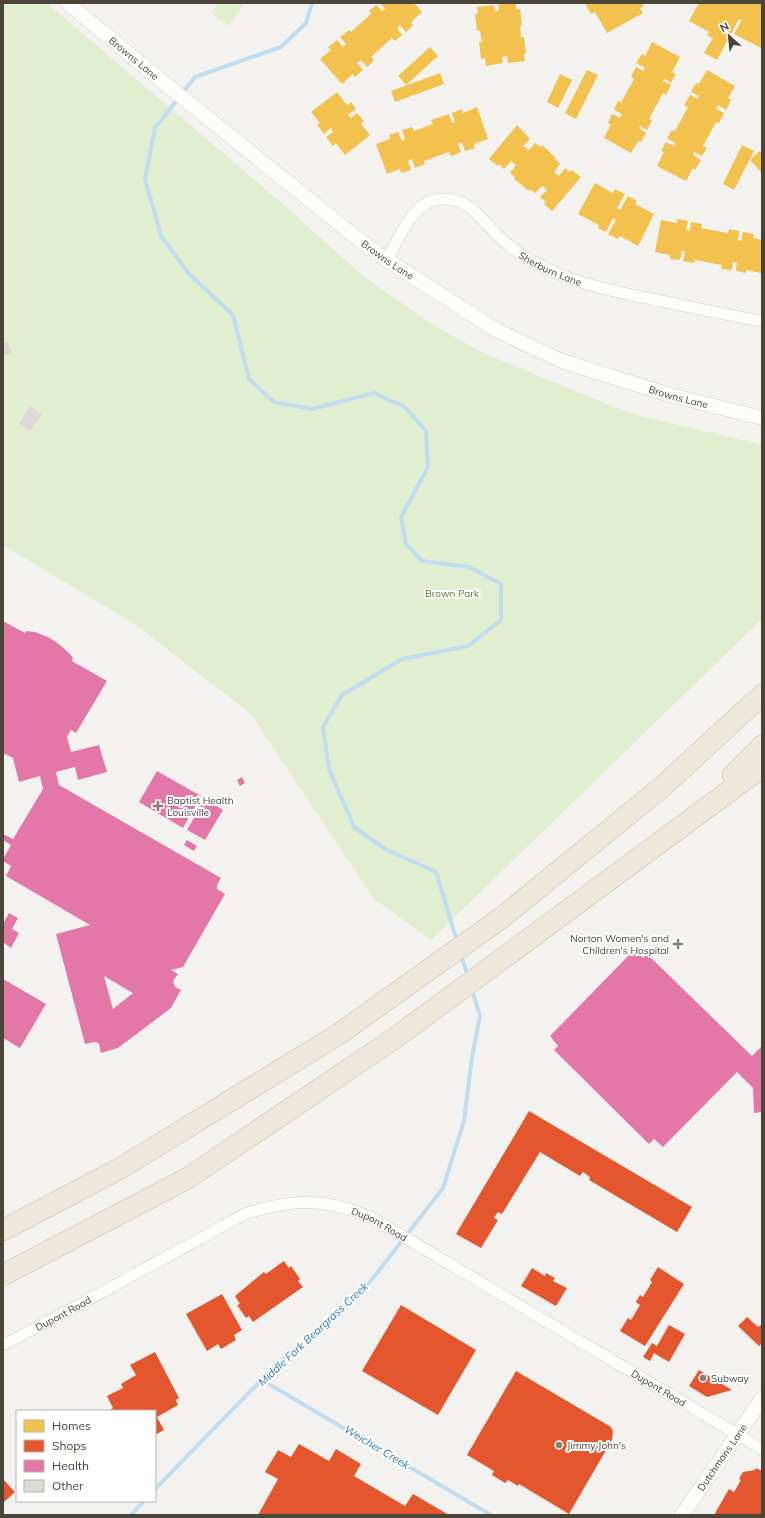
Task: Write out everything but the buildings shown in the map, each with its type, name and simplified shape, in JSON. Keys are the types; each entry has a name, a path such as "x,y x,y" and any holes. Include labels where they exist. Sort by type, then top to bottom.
{"highway":[{"path":"3,1230 142,1155 339,1034 427,972 491,926 662,787 762,695"},
{"path":"678,829 762,746"},
{"path":"3,1275 188,1178 395,1038 762,767"}],"street":[{"name":"Browns Lane","path":"68,3 288,184 387,260 496,330 562,360 670,395 762,418"},
{"name":"Sherburn Lane","path":"387,260 413,215 424,205 432,201 452,199 463,202 498,236 516,250 552,272 600,289 762,321"},
{"name":"Dupont Road","path":"3,1345 71,1310 217,1228 245,1214 269,1206 291,1202 318,1202 338,1205 353,1210 386,1226 762,1449"},
{"name":"Dutchmans Lane","path":"682,1515 762,1399"}],"green space":[{"name":"Brown Park","path":"3,3 47,3 285,206 363,276 430,323 483,353 629,413 762,445 762,619 431,940 373,898 251,714 136,625 3,545"},
{"path":"218,3 245,3 229,26 211,13"}],"waterway":[{"name":"Middle Fork Beargrass Creek","path":"312,3 306,23 281,47 195,77 155,128 145,179 161,236 189,274 233,315 249,379 274,402 312,409 374,393 405,407 426,431 428,467 401,517 406,544 422,561 469,567 501,584 501,620 468,646 402,659 342,695 323,727 329,769 354,827 385,849 436,872 457,941"},
{"name":"Middle Fork Beargrass Creek","path":"461,955 468,977"},
{"name":"Middle Fork Beargrass Creek","path":"156,1488 275,1366 366,1287 443,1188 464,1121 472,1057 480,1016 472,990"},
{"name":"Weicher Creek","path":"262,1380 491,1515"},
{"name":"Middle Fork Beargrass Creek","path":"131,1515 143,1502"}],"place":[{"name":"Baptist Health Louisville","path":"158,806"},
{"name":"Norton Women's and Children's Hospital","path":"678,944"},
{"name":"Subway","path":"703,1378"},
{"name":"Jimmy John's","path":"559,1445"}]}
